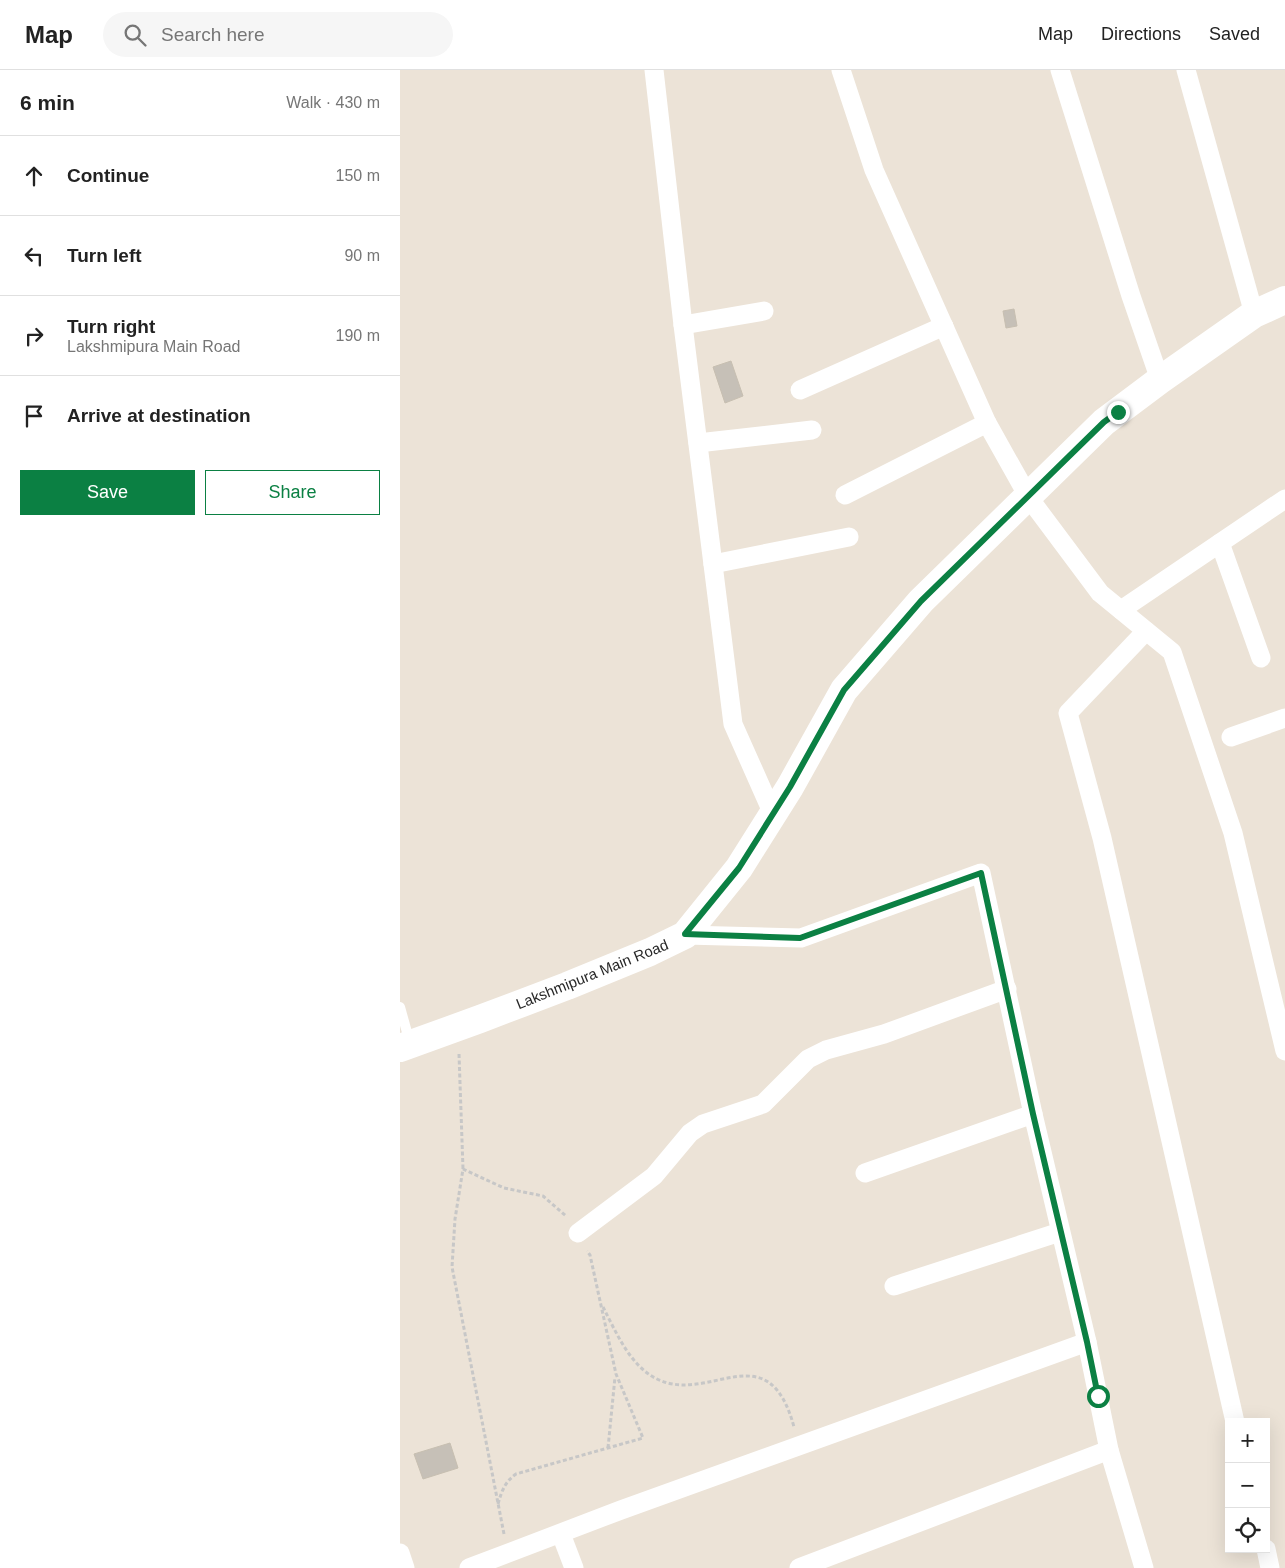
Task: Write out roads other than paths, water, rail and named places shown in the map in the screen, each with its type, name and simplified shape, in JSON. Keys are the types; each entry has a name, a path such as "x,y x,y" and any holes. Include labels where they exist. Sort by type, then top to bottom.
{"main road":[{"name":"Lakshmipura Main Road","path":"405,1046 566,986 650,952 685,934 739,868 773,814 844,690 921,601 1029,498 1104,422 1254,314 1285,300"}],"street":[{"path":"654,70 733,724 773,814"},
{"path":"841,70 874,170 987,423 1029,498 1100,593 1172,652 1233,833 1285,1051"},
{"path":"1060,70 1131,296 1160,380"},
{"path":"1186,70 1254,314"},
{"path":"684,325 764,311"},
{"path":"800,390 944,326"},
{"path":"845,495 987,423"},
{"path":"698,443 812,430"},
{"path":"1121,610 1285,499"},
{"path":"713,564 849,537"},
{"path":"1220,543 1261,658"},
{"path":"1146,631 1068,713 1102,838 1234,1418"},
{"path":"1231,737 1285,718"},
{"path":"685,934 800,938 981,873 1033,1114 1087,1342 1109,1450 1144,1568"},
{"path":"578,1233 654,1176 690,1133 703,1124 763,1104 808,1059 826,1050 884,1034 1007,989"},
{"path":"865,1173 1033,1114"},
{"path":"894,1286 1060,1232"},
{"path":"469,1568 621,1510 1087,1342"},
{"path":"799,1568 1109,1450"},
{"path":"561,1534 574,1568"},
{"path":"400,1553 405,1568"},
{"path":"1267,1553 1270,1568"}],"lane":[{"path":"400,1007 405,1046"}]}
